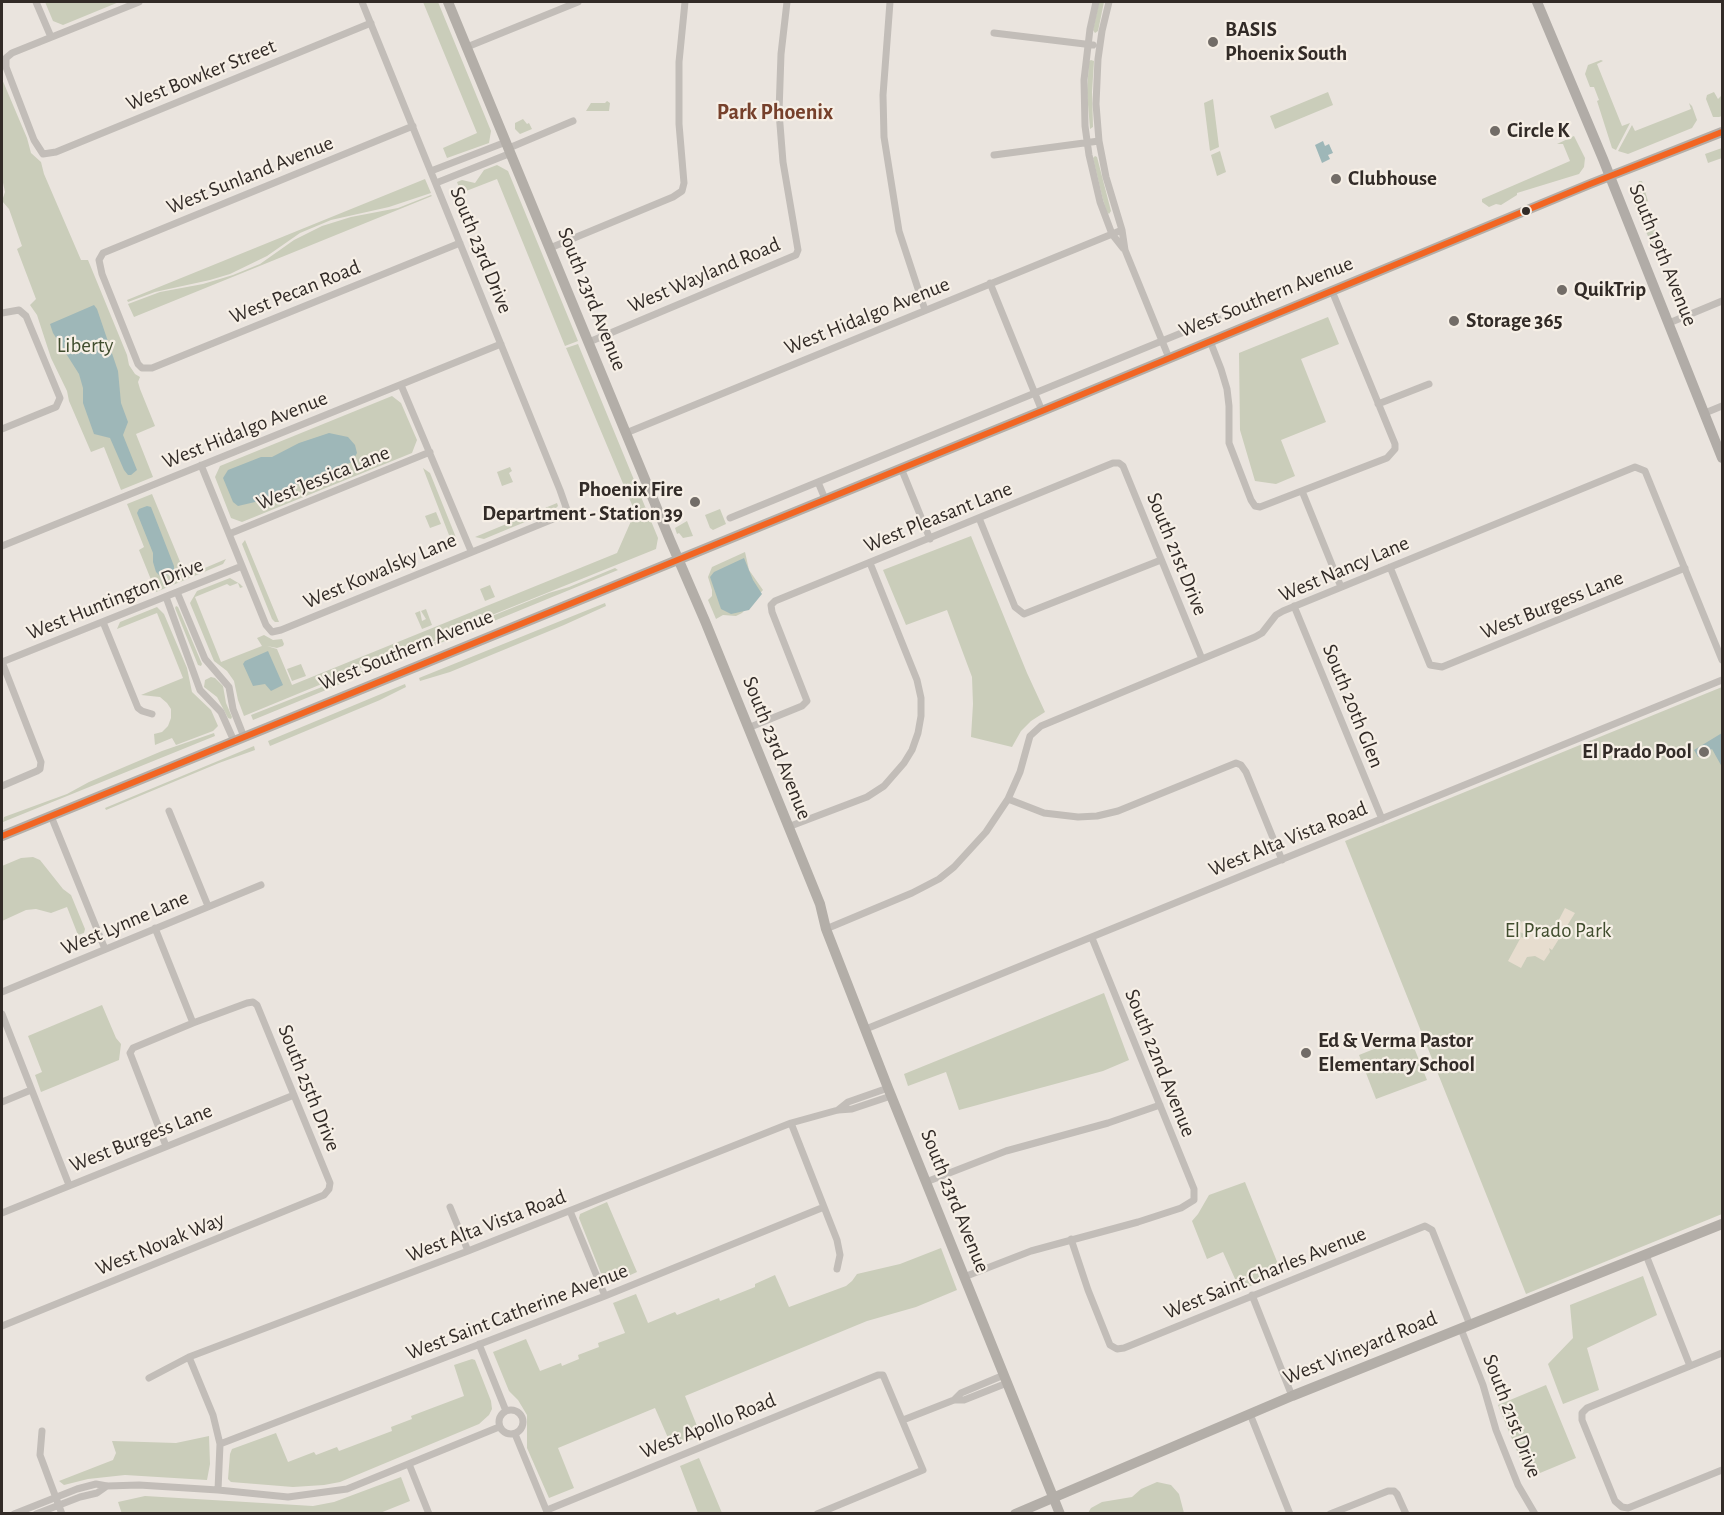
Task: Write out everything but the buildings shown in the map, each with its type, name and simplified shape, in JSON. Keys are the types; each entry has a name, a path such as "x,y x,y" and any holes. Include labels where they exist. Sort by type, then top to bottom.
{"main road":[{"name":"South 19th Avenue","path":"1537,2 1610,176 1722,458"}],"street":[{"path":"36,2 51,37 139,2"},
{"name":"South 23rd Drive","path":"362,2 567,510"},
{"name":"South 23rd Avenue","path":"448,2 820,903 826,929 890,1092 1060,1514"},
{"path":"467,47 578,2"},
{"path":"550,248 673,197 682,191 684,183 679,124 679,62 685,2"},
{"name":"West Wayland Road","path":"589,342 796,255 798,250 783,162 779,112 781,54 788,2"},
{"path":"890,2 883,95 884,137 900,231 926,310"},
{"path":"1096,2 1088,45 1084,94 1087,142 1104,216 1112,234 1125,250"},
{"path":"1109,2 1099,46 1096,104 1099,141 1125,250 1169,358"},
{"name":"West Bowker Street","path":"51,37 8,56 6,67 34,140 44,154 56,152 371,23"},
{"path":"994,33 1099,46"},
{"path":"436,183 508,148 573,121"},
{"name":"West Sunland Avenue","path":"142,368 138,364 102,274 100,256 108,250 413,126"},
{"name":"West Southern Avenue","path":"2,836 1722,132"},
{"path":"994,155 1099,141"},
{"path":"431,171 508,148"},
{"name":"West Hidalgo Avenue","path":"626,434 1122,230"},
{"name":"West Pecan Road","path":"142,368 152,368 460,243"},
{"path":"990,283 1042,411"},
{"path":"1210,341 1227,389 1229,443 1255,506 1260,507 1387,458 1395,449 1332,291"},
{"path":"1669,323 1722,301"},
{"path":"2,313 19,310 28,319 59,394 56,407 2,429"},
{"name":"West Southern Avenue","path":"730,518 1218,318"},
{"name":"West Hidalgo Avenue","path":"2,546 501,344"},
{"path":"1378,404 1429,384"},
{"path":"401,385 471,551"},
{"path":"1705,413 1722,406"},
{"name":"West Jessica Lane","path":"229,534 430,452"},
{"name":"West Pleasant Lane","path":"748,728 806,704 806,697 771,605 777,599 1113,463 1119,463"},
{"name":"South 21st Drive","path":"1119,463 1123,466 1202,659"},
{"path":"201,465 242,566"},
{"name":"West Nancy Lane","path":"1008,799 1020,772 1030,736 1037,728 1255,637 1262,633 1279,613 1294,606 1635,467 1645,471 1685,568"},
{"path":"901,468 930,538"},
{"path":"818,482 825,499"},
{"path":"1302,491 1341,587"},
{"name":"West Kowalsky Lane","path":"242,566 266,625 270,631 281,630 563,515 567,510"},
{"path":"979,518 1018,610 1027,614 1161,560"},
{"path":"788,827 867,797 884,786 904,764 918,733 921,698 917,680 870,563"},
{"name":"West Huntington Drive","path":"2,662 242,566"},
{"name":"West Burgess Lane","path":"1390,567 1430,665 1442,667 1685,568"},
{"path":"1685,568 1722,660"},
{"path":"177,592 205,659 227,684 239,739"},
{"path":"166,597 200,690 221,712 239,739"},
{"name":"South 20th Glen","path":"1294,606 1382,819"},
{"path":"103,622 138,708 152,714"},
{"path":"2,662 40,756 40,769 2,786"},
{"name":"West Alta Vista Road","path":"867,1029 1722,680"},
{"path":"826,929 912,893 939,879 954,867 986,832 1008,799 1044,813 1078,817 1097,816 1118,811 1236,763 1241,765 1246,772 1282,860"},
{"path":"169,811 208,906"},
{"path":"51,816 105,949"},
{"name":"West Lynne Lane","path":"2,992 261,885"},
{"path":"155,928 193,1023 133,1048 130,1053 166,1146"},
{"name":"South 22nd Avenue","path":"1071,1239 1138,1222 1187,1206 1194,1200 1194,1189 1092,938"},
{"name":"South 25th Drive","path":"193,1023 247,1003 253,1002 257,1005 330,1183 329,1189"},
{"path":"2,1014 69,1185"},
{"path":"2,1102 32,1090"},
{"name":"West Alta Vista Road","path":"149,1378 189,1357 468,1251 791,1123 838,1110 848,1102 890,1092"},
{"name":"West Burgess Lane","path":"2,1213 294,1095"},
{"path":"926,1182 1006,1151 1108,1123 1160,1105"},
{"path":"791,1123 837,1240 840,1251 837,1269"},
{"name":"West Novak Way","path":"2,1326 324,1195 329,1189"},
{"path":"450,1207 468,1251"},
{"name":"West Saint Catherine Avenue","path":"220,1444 605,1296 824,1207"},
{"path":"570,1211 605,1296"},
{"name":"West Vineyard Road","path":"1015,1514 1292,1396 1722,1224"},
{"name":"South 21st Drive","path":"1427,1226 1432,1230 1465,1327 1496,1430 1518,1485 1535,1514"},
{"name":"West Saint Charles Avenue","path":"1071,1239 1110,1345 1114,1348 1124,1348 1419,1227 1427,1226"},
{"path":"964,1277 1031,1251 1071,1239"},
{"path":"1646,1255 1690,1366"},
{"path":"1252,1296 1292,1396"},
{"path":"479,1344 506,1410"},
{"path":"1722,1353 1587,1408 1582,1413 1582,1420 1615,1501 1622,1507 1628,1508 1722,1470"},
{"path":"189,1357 213,1415 220,1444 218,1490"},
{"name":"West Apollo Road","path":"547,1512 878,1375 883,1375 903,1420"},
{"path":"817,1514 923,1470 903,1420 954,1400 961,1392 1006,1379"},
{"path":"506,1410 515,1410 522,1417 523,1426 514,1434 506,1434 499,1427 499,1417 506,1410"},
{"path":"1250,1414 1290,1514"},
{"path":"14,1514 57,1501 96,1484 218,1490 288,1497 347,1489 499,1427"},
{"path":"42,1431 40,1455 62,1514"},
{"path":"514,1434 547,1512"},
{"path":"409,1464 429,1514"},
{"path":"1330,1514 1384,1492 1394,1491 1400,1498 1406,1514"},
{"path":"36,1514 57,1501"}],"green space":[{"path":"45,2 119,2 63,25 53,21"},
{"path":"423,2 438,2 491,131 489,143 447,158 443,148 477,133"},
{"path":"1099,2 1104,2 1098,31 1095,33 1093,30"},
{"path":"1089,61 1094,61 1093,127 1090,129 1087,92"},
{"path":"1603,61 1597,64 1622,126 1630,123 1616,150 1612,148 1594,87 1590,87 1585,74 1588,65"},
{"name":"Liberty","path":"2,79 31,153 41,162 81,260 88,260 129,365 140,377 138,382 140,389 155,426 136,434 153,477 121,490 104,447 91,452 69,401 67,391 51,358 37,315 30,305 36,299 17,249 22,246 9,209 2,201 5,192 2,178"},
{"path":"1328,92 1333,105 1275,129 1270,116"},
{"path":"1714,92 1718,99 1722,95 1722,116 1719,117 1713,117 1706,99 1707,95"},
{"path":"1213,99 1219,147 1210,151 1204,103"},
{"path":"607,101 610,103 609,111 586,111 591,103"},
{"path":"1689,103 1697,120 1692,128 1628,154 1618,151 1632,125 1635,131 1691,109"},
{"path":"523,119 532,129 520,134 515,129 515,123"},
{"path":"1574,136 1585,158 1584,167 1579,174 1517,193 1501,205 1496,204 1489,207 1482,202 1482,199 1570,161 1563,144 1557,144"},
{"path":"1722,148 1722,158 1708,163 1705,154"},
{"path":"1220,151 1226,172 1217,176 1211,155"},
{"path":"1095,156 1111,211 1109,214 1103,200 1093,158"},
{"path":"497,165 508,171 578,341 565,346 497,179 461,193 457,182 462,180 475,183 484,170"},
{"path":"425,179 431,193 389,207 331,220 300,233 267,256 230,274 155,292 128,302 127,300"},
{"path":"1639,181 1642,181 1648,201 1636,207 1632,196"},
{"path":"431,195 134,317 128,304 160,292 203,284 233,275 260,264 294,240 322,226 351,217 398,208"},
{"path":"1647,221 1652,223 1662,246 1656,254 1643,225"},
{"path":"1328,317 1339,344 1301,359 1326,422 1281,440 1295,476 1276,484 1255,481 1240,430 1239,353"},
{"path":"578,344 658,538 656,549 487,617 469,627 244,716 234,681 227,671 214,661 190,603 197,591 230,578 240,584 243,587 240,588 238,583 230,586 227,584 195,597 221,662 262,646 257,638 264,635 273,640 282,639 283,646 277,648 267,646 277,649 292,685 617,553 635,512 566,348"},
{"path":"392,396 401,403 417,440 412,453 242,522 231,518 215,477 220,466"},
{"path":"510,467 512,471 509,473 513,482 502,486 497,472"},
{"path":"423,468 430,473 457,540 454,548"},
{"path":"152,494 186,576 226,559 223,564 156,592 139,550 144,547 127,504"},
{"path":"557,503 558,506 554,510 484,539 475,537"},
{"path":"720,509 726,524 713,530 705,515"},
{"path":"436,512 441,524 430,528 425,516"},
{"path":"687,521 693,536 683,538 679,533 677,534 675,528"},
{"path":"971,536 1045,712 1021,731 1012,747 971,737 972,677 947,610 906,625 883,570"},
{"path":"245,540 279,622 272,619 242,544"},
{"path":"745,552 749,570 763,590 742,613 736,616 723,615 716,619 708,600 712,596 708,577 712,567"},
{"path":"615,568 618,570 253,720 251,715"},
{"path":"490,585 495,597 485,601 480,589"},
{"path":"605,603 606,606 564,625 450,672 420,681 419,678"},
{"path":"176,606 202,664 201,666 198,665"},
{"path":"157,607 164,614 187,668 192,692 211,710 218,726 213,731 176,745 172,738 155,745 154,734 162,732 168,726 171,709 160,697 141,695 183,678 157,613 117,629 120,622"},
{"path":"426,609 432,625 422,629 415,613 420,611 422,621 426,619 421,611"},
{"path":"301,664 306,676 292,681 287,669"},
{"path":"211,677 223,686 231,719 228,718 217,697 204,687 205,680"},
{"path":"405,684 406,687 380,700 270,746 268,741"},
{"name":"El Prado Park","path":"1722,687 1722,1214 1526,1294 1345,841"},
{"path":"214,733 215,736 3,822 4,817 67,794 89,782 162,751"},
{"path":"254,746 255,750 106,810 105,808"},
{"path":"33,857 40,860 63,889 71,895 85,929 84,933 78,935 67,907 51,913 36,909 26,910 2,921 2,866 21,858"},
{"path":"1104,993 1129,1060 1103,1071 959,1110 946,1072 908,1086 904,1074"},
{"path":"102,1005 116,1038 121,1044 119,1060 41,1092 35,1075 42,1072 28,1036"},
{"path":"1409,1035 1427,1080 1376,1099 1359,1055"},
{"path":"1245,1182 1282,1274 1240,1290 1223,1252 1207,1259 1192,1221 1209,1195"},
{"path":"607,1202 637,1272 606,1286 579,1218 580,1214"},
{"path":"941,1248 957,1290 916,1307 867,1321 685,1396 701,1436 672,1447 655,1408 558,1448 574,1488 549,1498 527,1448 527,1415 509,1391 493,1352 526,1339 540,1371 561,1363 562,1366 579,1359 578,1355 599,1347 598,1343 625,1333 613,1303 636,1294 648,1323 675,1312 677,1315 719,1298 720,1301 755,1287 755,1284 775,1275 789,1307 846,1286 857,1274 900,1264"},
{"path":"1643,1276 1657,1315 1587,1348 1599,1390 1563,1404 1548,1364 1573,1338 1570,1305"},
{"path":"475,1360 492,1409 479,1424 340,1482 293,1487 231,1482 228,1479 232,1449 276,1433 288,1462 314,1452 316,1455 337,1447 339,1451 392,1431 391,1427 412,1419 411,1416 464,1396 454,1365"},
{"path":"1546,1385 1576,1458 1528,1478 1498,1405"},
{"path":"209,1436 210,1464 207,1480 125,1475 88,1479 64,1485 59,1481 113,1460 116,1453 112,1441 176,1443"},
{"path":"699,1458 722,1513 698,1513 680,1466"},
{"path":"401,1477 410,1501 380,1513 122,1514 118,1502 145,1496 313,1506 334,1502"},
{"path":"1157,1482 1171,1485 1179,1494 1184,1513 1088,1513 1091,1508 1102,1502 1132,1497 1141,1489"}],"shaded area":[{"path":"1565,908 1575,913 1552,950 1549,948 1550,952 1544,961 1535,956 1527,957 1521,968 1508,961 1521,937 1526,939 1528,936 1518,931 1522,921 1542,932 1554,929"}],"water":[{"path":"1323,141 1325,146 1329,144 1333,153 1328,155 1330,159 1322,163 1315,145"},
{"path":"94,305 118,371 121,403 128,422 123,435 137,470 131,475 124,470 110,438 94,434 83,403 83,388 79,374 53,333 50,324"},
{"path":"329,433 348,437 355,445 357,453 352,462 255,502 238,506 233,502 223,478 228,470 261,457 272,457 299,443"},
{"path":"151,507 174,566 174,570 167,575 160,576 156,572 153,553 137,513 139,509"},
{"path":"744,558 762,594 749,610 731,614 721,609 710,577 714,572"},
{"path":"268,651 283,685 271,691 265,684 253,686 243,664"},
{"path":"1722,733 1722,767 1712,749 1698,757 1694,750"}],"transit line":[{"path":"2,836 1042,411 1590,184 1722,132"}],"place":[{"name":"BASIS Phoenix South","path":"1213,42"},
{"name":"Circle K","path":"1495,131"},
{"name":"Clubhouse","path":"1336,179"},
{"name":"QuikTrip","path":"1562,290"},
{"name":"Storage 365","path":"1454,321"},
{"name":"Phoenix Fire Department - Station 39","path":"695,502"},
{"name":"El Prado Pool","path":"1704,752"},
{"name":"Ed & Verma Pastor Elementary School","path":"1306,1053"}],"district":[{"name":"Park Phoenix","path":"775,112"}]}
